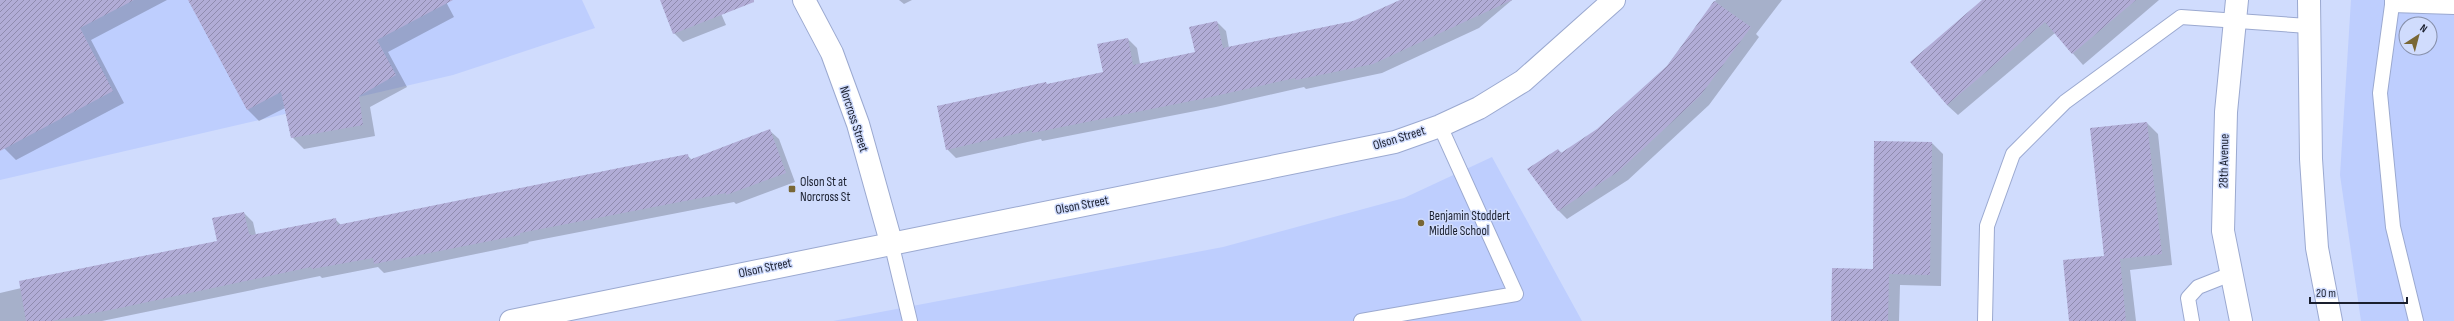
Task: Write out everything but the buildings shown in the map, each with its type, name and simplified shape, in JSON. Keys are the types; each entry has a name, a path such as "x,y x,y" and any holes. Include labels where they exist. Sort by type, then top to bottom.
{"street":[{"name":"Norcross Street","path":"804,0 837,68 858,124 891,242"},
{"name":"Olson Street","path":"511,321 891,242 1318,159 1395,142 1440,126 1479,108 1523,81 1614,0"},
{"path":"2309,0 2308,26 2311,159 2317,248 2331,321"},
{"name":"28th Avenue","path":"2236,10 2226,112 2223,231 2241,321"}],"lane":[{"path":"2416,321 2393,227 2380,93 2392,3 2454,7"},
{"path":"1985,321 1987,226 2014,154 2065,102 2181,17 2236,10 2308,26"},
{"path":"1362,321 1516,294 1440,126"},
{"path":"891,242 910,321"},
{"path":"2192,321 2188,298 2198,287 2231,274"}],"shaded area":[{"path":"0,0 582,0 595,28 453,75 0,180"},
{"path":"2351,0 2454,0 2454,321 2361,321 2340,175"},
{"name":"Benjamin Stoddert Middle School","path":"1492,157 1582,321 833,321 1223,247 1404,198"}],"place":[{"name":"Olson St at Norcross St","path":"792,189"},
{"name":"Benjamin Stoddert Middle School","path":"1421,223"}]}
